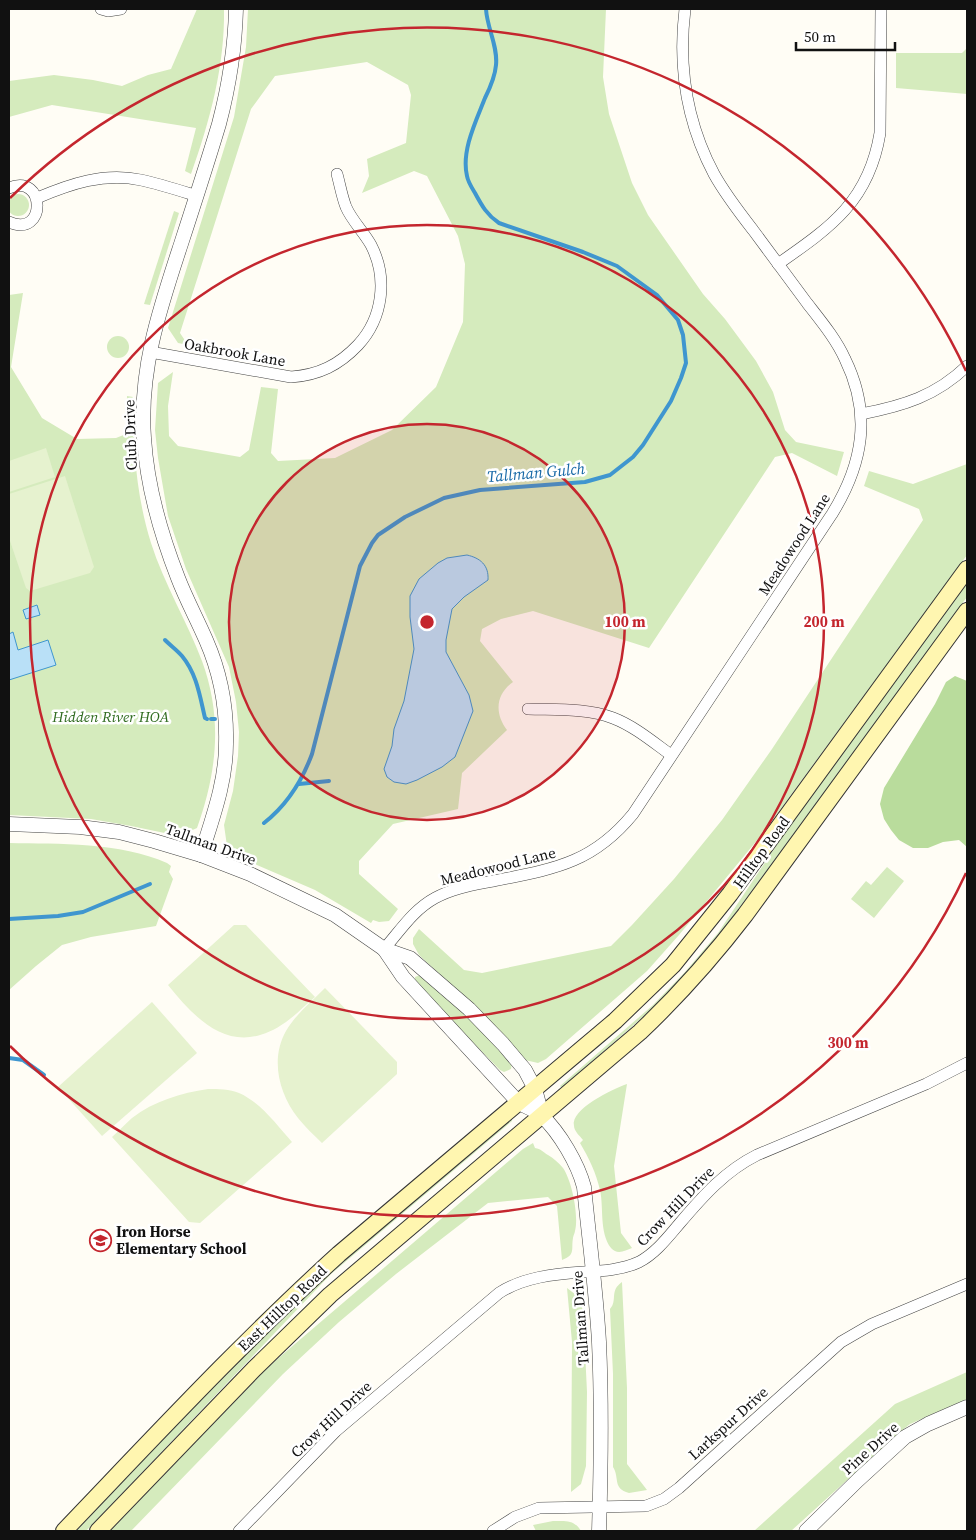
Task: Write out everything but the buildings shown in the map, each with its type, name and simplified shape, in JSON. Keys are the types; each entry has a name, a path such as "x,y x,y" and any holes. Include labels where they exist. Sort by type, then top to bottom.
{"main road":[{"name":"Hilltop Road","path":"518,1103 637,1000 672,966 696,938 967,569"},
{"name":"Hilltop Road","path":"542,1115 645,1026 681,992 707,963 745,915 967,611"},
{"name":"East Hilltop Road","path":"64,1531 215,1373 284,1305 339,1254 518,1103"},
{"name":"East Hilltop Road","path":"98,1531 254,1369 302,1322 368,1262 542,1115"}],"street":[{"path":"101,9 112,11 121,9"},
{"name":"Club Drive","path":"201,855 224,776 226,746 225,708 214,660 178,579 152,500 144,424 150,352 156,322 228,91 233,63 236,9"},
{"name":"Meadowood Lane","path":"384,949 419,909 443,894 466,886 555,868 581,858 618,832 633,814 842,499 856,465 860,440 861,414 854,380 840,350 726,193 710,166 698,136 690,110 683,75 682,39 685,9"},
{"path":"778,264 814,239 842,214 858,194 868,175 880,132 881,9"},
{"name":"Oakbrook Lane","path":"150,352 291,377 312,375 326,370 343,360 368,333 380,300 381,286 374,252 346,207 337,174"},
{"path":"37,198 80,182 115,178 148,181 196,196"},
{"path":"9,188 23,186 34,192 37,198 37,211 30,222 17,225 9,222"},
{"path":"861,414 901,405 926,396 950,382 967,366"},
{"path":"528,709 585,711 614,718 672,755"},
{"name":"Tallman Drive","path":"9,824 67,826 105,830 145,838 201,855 259,878 322,908 351,925 384,949 410,958 469,1009 518,1061 535,1089 542,1115 564,1144 581,1175 584,1187 594,1271 600,1372 599,1531"},
{"name":"Tallman Drive","path":"384,949 403,977 518,1103 542,1115"},
{"name":"Crow Hill Drive","path":"239,1531 336,1431 493,1296 520,1282 630,1266 645,1258 661,1245 722,1178 749,1159 926,1084 967,1063"},
{"name":"Larkspur Drive","path":"493,1531 515,1517 539,1508 640,1506 664,1499 679,1488 841,1342 872,1324 967,1284"},
{"name":"Pine Drive","path":"806,1531 858,1480 905,1438 920,1428 967,1407"}],"green space":[{"path":"197,9 224,9 224,30 215,93 191,174 185,171 196,128 52,105 9,117 9,81 54,75 122,86 148,75 171,69"},
{"path":"248,9 606,9 603,77 609,114 632,183 648,215 703,294 725,319 756,361 773,392 785,430 796,442 844,452 837,476 792,453 775,457 649,648 533,611 501,619 482,629 480,641 513,682 503,692 499,704 500,717 507,730 462,773 458,809 393,824 359,861 359,874 398,909 389,921 379,922 373,920 371,923 315,890 238,857 227,846 224,825 233,791 238,756 239,732 236,702 229,667 186,569 168,516 155,430 158,383 173,372 168,406 169,436 178,446 240,457 249,450 261,387 278,389 271,453 278,461 335,458 392,430 436,387 463,322 465,264 458,236 427,176 414,171 362,193 369,176 367,159 406,143 411,95 408,85 367,62 275,76 251,109 180,333 188,345 178,343 168,328 234,117 246,47"},
{"path":"967,48 967,94 896,88 896,53 962,53"},
{"path":"18,194 26,197 29,205 26,213 18,216 10,213 7,205 10,197"},
{"path":"174,211 179,213 150,305 144,304"},
{"name":"Hidden River HOA","path":"23,293 11,367 42,418 77,439 116,438 126,434 127,396 133,397 136,471 146,525 162,573 202,661 213,703 215,745 213,766 204,807 197,828 179,836 91,819 9,815 9,295"},
{"path":"118,336 126,339 129,347 126,355 118,358 110,355 107,347 110,339"},
{"path":"46,448 55,477 9,492 9,461"},
{"path":"967,464 967,555 763,833 647,971 546,1059 538,1063 525,1060 476,1008 419,955 413,944 413,938 419,929 464,970 482,973 611,946 674,879 722,820 772,749 923,520 919,509 864,486 869,471 913,484"},
{"path":"65,476 94,567 90,573 30,591 26,588 9,538 9,494"},
{"path":"967,583 967,597 723,930 687,974 653,1008 562,1088 560,1086 653,1005 685,972 718,933 782,837"},
{"path":"955,676 967,681 967,847 959,840 943,842 928,848 913,848 899,840 891,830 884,819 880,804 884,788 935,704 946,682"},
{"path":"9,843 69,844 110,848 149,856 167,863 171,866 169,872 173,879 156,926 91,937 62,945 9,990"},
{"path":"887,867 904,881 874,918 851,899 866,881 871,885"},
{"path":"234,925 246,925 315,997 286,1022 268,1032 251,1037 235,1037 220,1032 206,1024 180,1000 168,985"},
{"path":"420,975 454,1001 512,1063 511,1069 504,1072 500,1070 432,1001 415,981 415,977"},
{"path":"325,988 397,1062 397,1074 322,1143 291,1109 279,1076 278,1053 281,1042 290,1025 299,1013"},
{"path":"152,1002 197,1053 102,1136 58,1087"},
{"path":"627,1084 614,1166 621,1233 632,1248 618,1252 613,1250 607,1242 602,1220 601,1197 598,1184 592,1166 580,1143 583,1140 576,1132 574,1126 579,1113 585,1107 612,1090"},
{"path":"208,1089 232,1091 247,1097 268,1115 292,1142 200,1223 189,1222 112,1137 140,1112 159,1102 178,1095"},
{"path":"512,1118 512,1121 331,1274 86,1531 76,1531 248,1350 324,1278"},
{"path":"533,1143 535,1148 560,1164 569,1181 574,1199 576,1225 572,1251 569,1256 562,1260 557,1206 548,1197 488,1203 396,1274 339,1322 283,1374 131,1531 110,1531 268,1367 523,1149"},
{"path":"622,1282 627,1388 627,1464 647,1490 629,1493 618,1485 613,1467 613,1374 610,1309 616,1289"},
{"path":"567,1288 576,1295 583,1310 587,1392 586,1466 581,1484 571,1492 572,1342"},
{"path":"967,1372 967,1399 910,1424 791,1531 754,1531 895,1404"},
{"path":"565,1521 575,1524 581,1531 536,1531 533,1525"}],"water":[{"path":"467,555 483,563 487,570 488,580 464,597 452,609 446,640 446,652 469,695 473,711 455,757 442,767 417,780 406,784 394,782 387,777 384,769 392,746 394,729 404,701 414,649 410,617 410,596 419,579 438,563 447,558"},
{"path":"37,605 40,615 26,619 23,610"},
{"path":"13,632 18,650 48,640 56,665 9,680 9,634"}],"waterway":[{"name":"Tallman Gulch","path":"264,823 293,792 304,774 312,754 360,566 378,535 405,517 444,498 480,490 585,482 610,475 633,457 643,445 671,401 686,363 683,335 678,320 657,295 617,266 583,252 499,223 485,210 471,187 466,166 468,146 495,74 496,65 486,9"},
{"path":"165,640 182,656 191,670 205,718 207,719"},
{"path":"299,784 329,781"},
{"name":"Tallman Gulch","path":"9,919 58,916 83,912 150,884"},
{"path":"9,1058 23,1060 44,1075"}],"place":[{"name":"Iron Horse Elementary School","path":"100,1240"}]}
